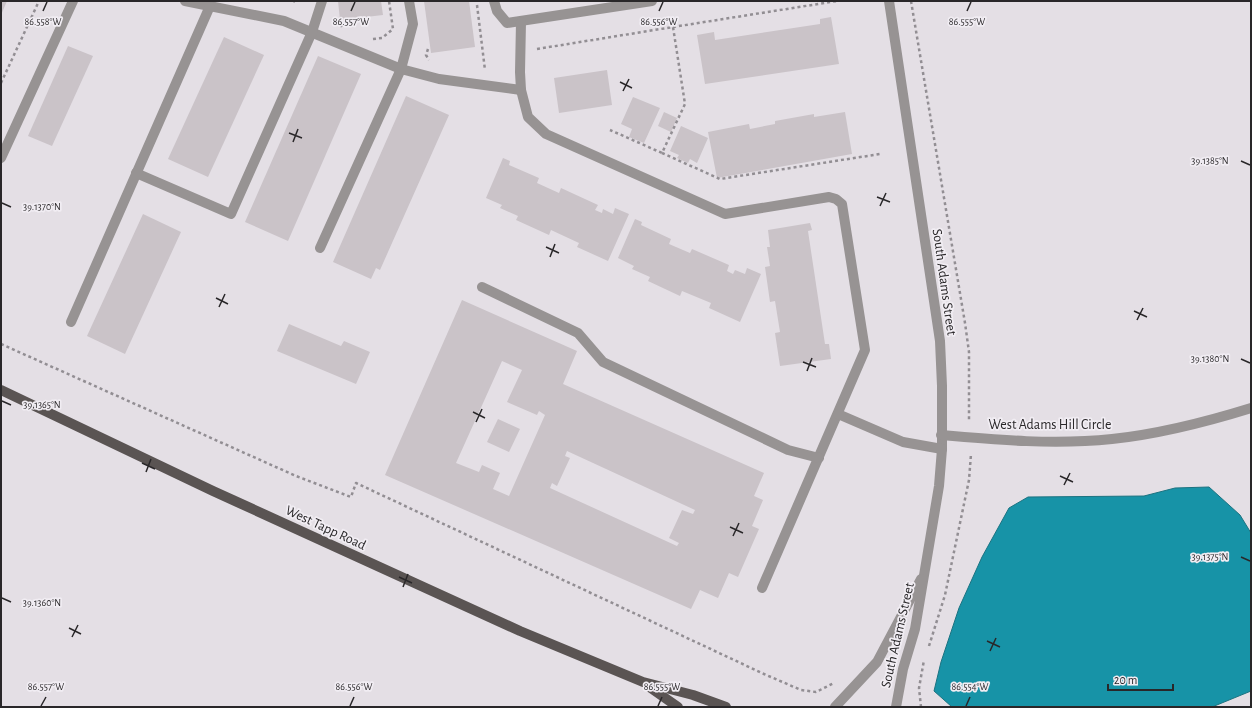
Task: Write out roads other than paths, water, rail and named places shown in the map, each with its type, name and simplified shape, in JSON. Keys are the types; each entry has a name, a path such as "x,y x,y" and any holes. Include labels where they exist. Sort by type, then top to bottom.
{"main road":[{"name":"West Tapp Road","path":"1,390 213,491 513,628 643,682 693,694 726,707"},
{"name":"West Tapp Road","path":"643,682 678,707"}],"street":[{"path":"1,158 73,1"},
{"path":"185,1 284,21 401,69 439,80 521,90"},
{"path":"136,173 231,214 312,32 322,1"},
{"path":"320,248 401,69 413,24 409,1"},
{"path":"494,1 497,11 507,23 521,22 588,6 652,1"},
{"name":"South Adams Street","path":"889,1 940,341 942,386 942,449 939,486 915,629 896,707"},
{"path":"72,322 210,6"},
{"path":"521,22 521,90 528,116 546,134 725,214 829,197 836,199 842,204 865,350 762,588"},
{"path":"482,287 578,333 603,362 788,450 819,458"},
{"name":"West Adams Hill Circle","path":"941,435 1009,440 1111,439 1160,432 1207,421 1251,408"},
{"path":"838,414 903,442 942,449"},
{"name":"South Adams Street","path":"835,707 877,662 903,616 926,568"}],"water":[{"path":"1209,487 1240,515 1251,533 1251,691 1212,707 952,707 934,691 941,662 959,608 982,557 1009,508 1028,497 1144,496 1175,488"}]}
